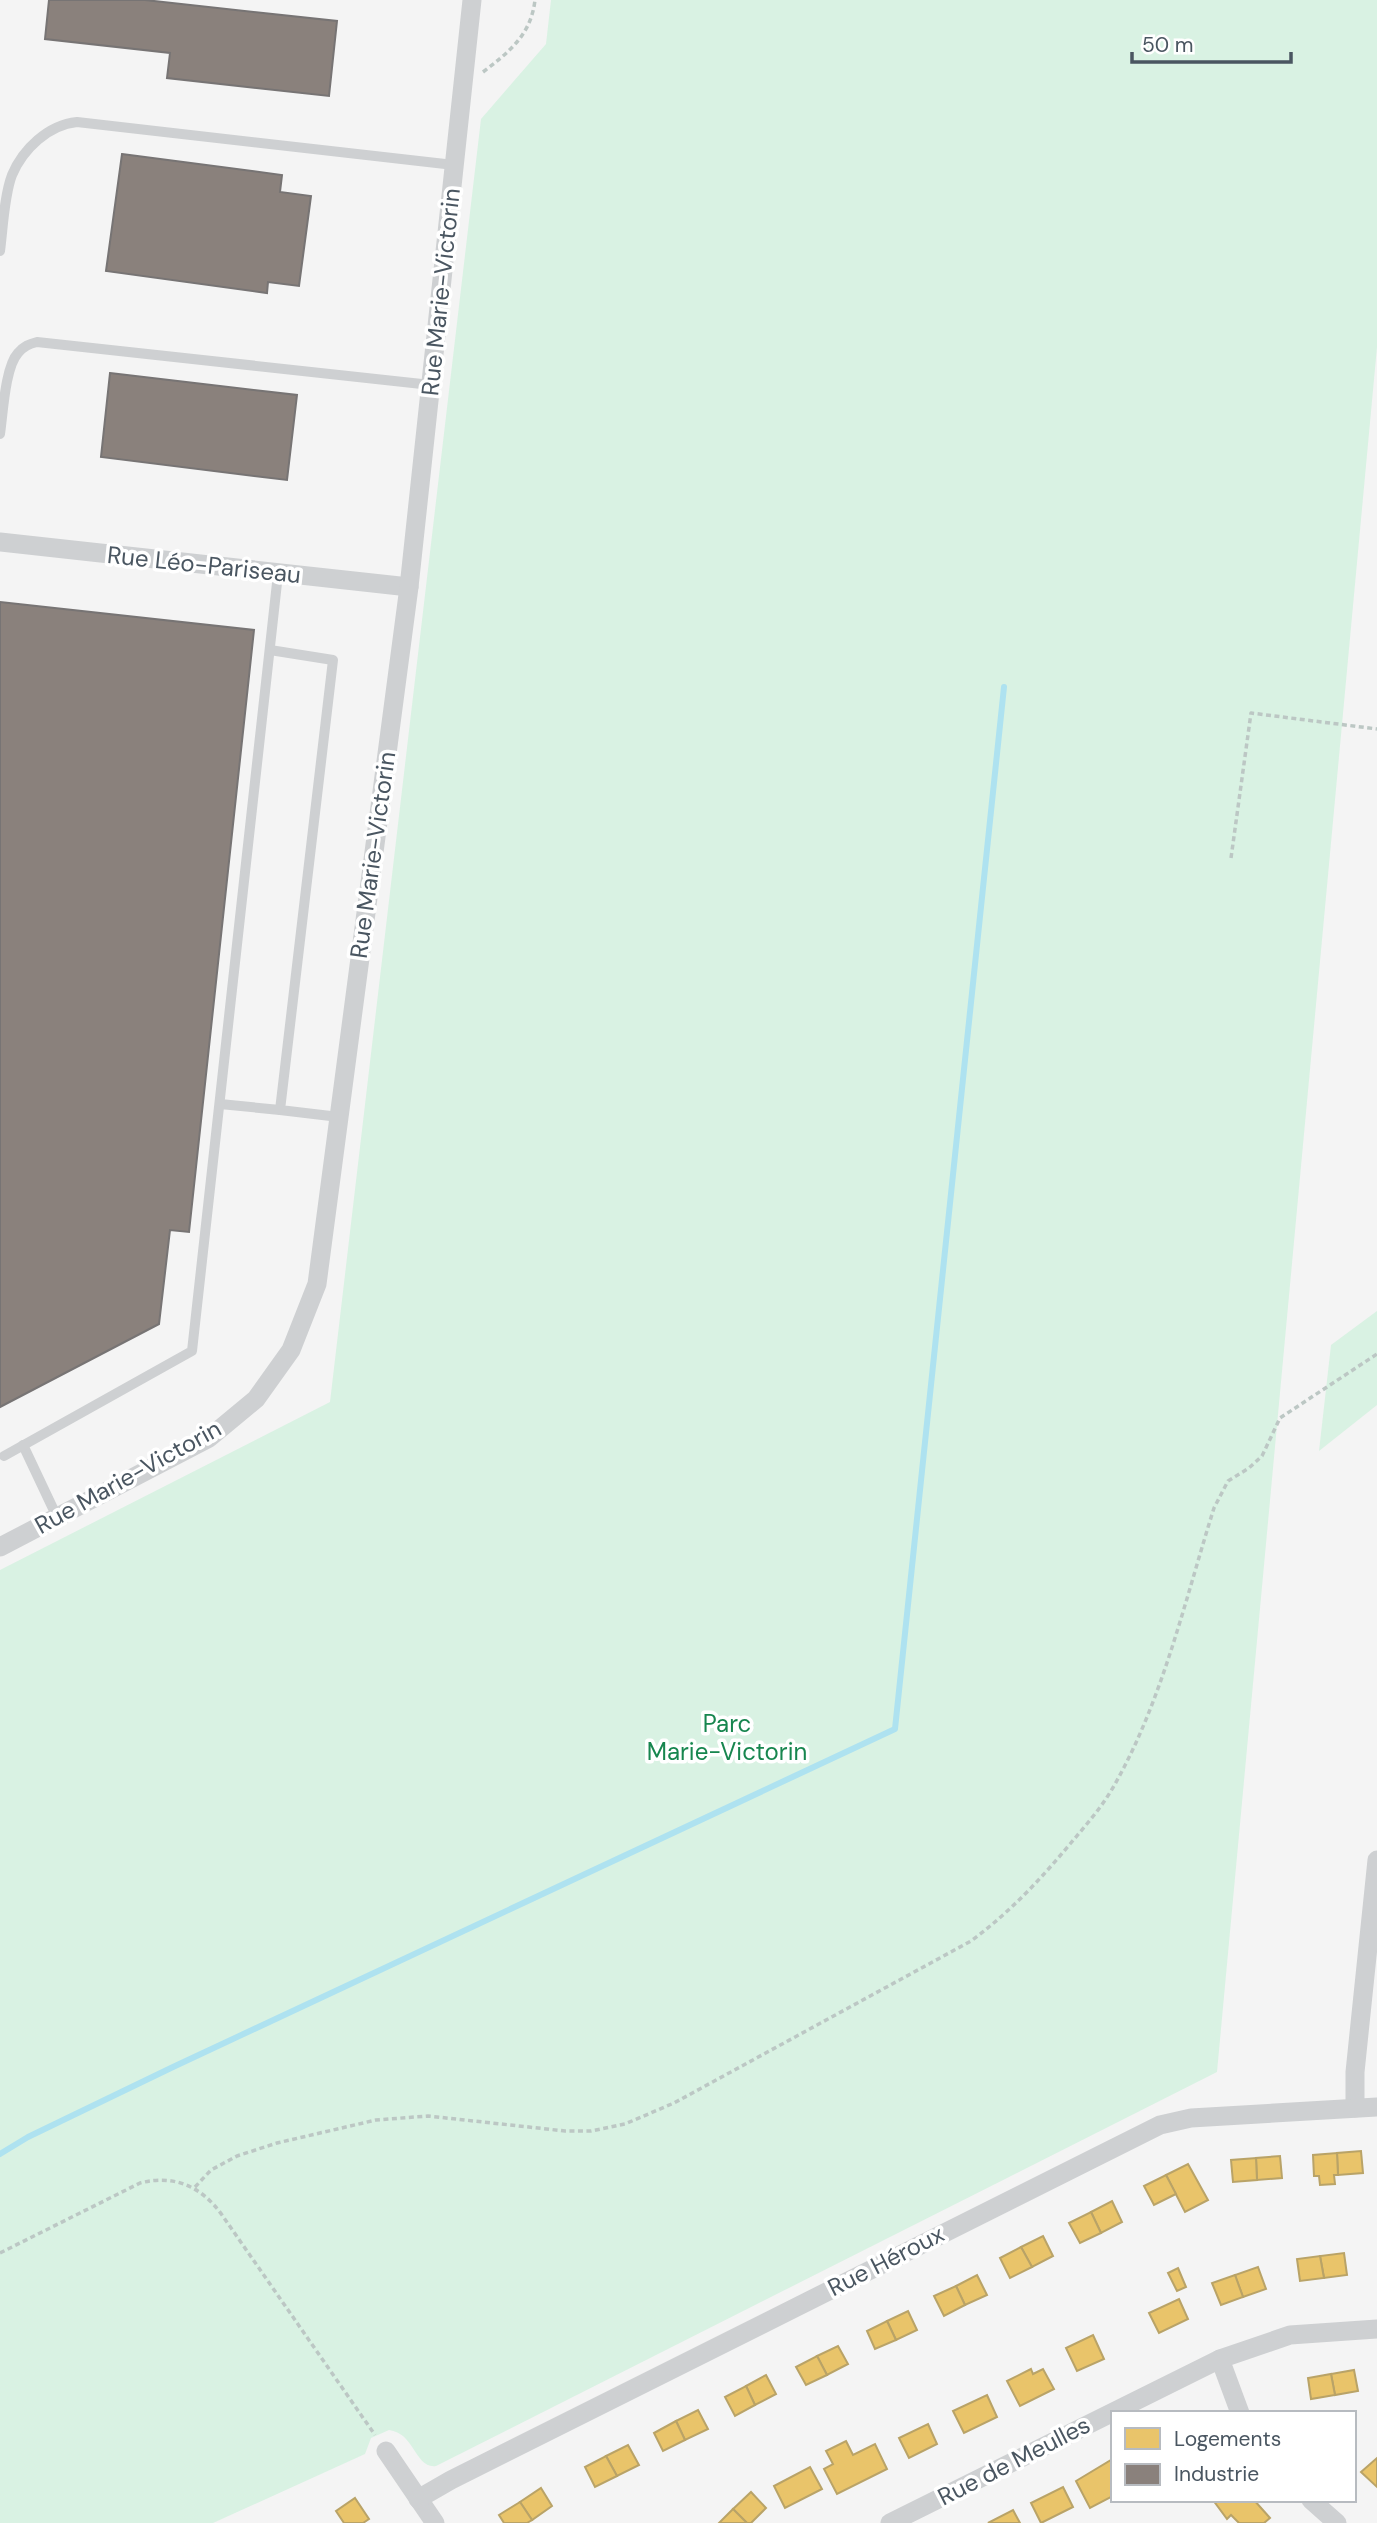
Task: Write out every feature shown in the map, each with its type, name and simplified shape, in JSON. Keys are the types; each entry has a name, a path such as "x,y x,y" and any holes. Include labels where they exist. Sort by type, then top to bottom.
{"street":[{"name":"Rue Marie-Victorin","path":"0,1547 209,1438 256,1399 291,1350 317,1284 409,587 472,0"},
{"name":"Rue Léo-Pariseau","path":"0,542 409,587"},
{"path":"1355,2108 1354,2073 1377,1860"},
{"name":"Rue Héroux","path":"418,2499 451,2480 1160,2125 1191,2118 1377,2107"},
{"name":"Rue de Meulles","path":"1115,2411 1220,2359 1290,2335 1377,2329"},
{"path":"1220,2359 1239,2411"},
{"name":"Rue de Meulles","path":"890,2523 1111,2413"},
{"path":"386,2451 435,2523"},
{"path":"1313,2502 1337,2523"}],"lane":[{"path":"0,251 11,177 33,145 46,133 63,124 77,122 454,165"},
{"path":"0,434 11,366 16,354 27,345 37,342 431,385"},
{"path":"4,1455 192,1351 278,573"},
{"path":"270,650 333,660 280,1110"},
{"path":"220,1104 339,1117"},
{"path":"23,1445 57,1517"}],"path":[{"path":"463,88 514,48 534,13 535,0"},
{"path":"1231,858 1251,713 1377,729"},
{"path":"195,2187 204,2176 221,2164 254,2150 396,2117 428,2116 572,2131 591,2131 625,2124 674,2104 971,1941 1020,1901 1099,1809 1115,1785 1156,1693 1214,1508 1223,1488 1228,1481 1257,1462 1280,1418 1377,1354"},
{"path":"0,2246 1,2252 140,2183 174,2181 195,2187 216,2206 386,2451"}],"green space":[{"name":"Parc Marie-Victorin","path":"551,0 1377,0 1377,347 1217,2072 436,2466 423,2462 404,2437 389,2430 371,2438 365,2454 213,2523 0,2523 0,1570 330,1402 481,119 546,44"},
{"path":"1377,1311 1377,1405 1319,1451 1331,1345"}],"building: Logements":[{"path":"1361,2151 1363,2173 1338,2175 1337,2153"},
{"path":"1337,2153 1338,2175 1334,2175 1335,2184 1320,2185 1319,2176 1314,2176 1313,2155"},
{"path":"1280,2156 1282,2178 1257,2180 1256,2158"},
{"path":"1256,2158 1257,2180 1233,2182 1231,2160"},
{"path":"1188,2164 1208,2200 1185,2212 1166,2175"},
{"path":"1166,2175 1176,2194 1154,2205 1144,2186"},
{"path":"1112,2201 1122,2222 1101,2233 1091,2212"},
{"path":"1091,2212 1101,2233 1080,2243 1069,2223"},
{"path":"1043,2236 1053,2256 1032,2267 1021,2247"},
{"path":"1021,2247 1032,2267 1010,2278 1000,2258"},
{"path":"1344,2253 1347,2275 1324,2278 1320,2256"},
{"path":"1320,2256 1324,2278 1300,2281 1297,2259"},
{"path":"1258,2267 1266,2289 1243,2297 1235,2275"},
{"path":"1178,2268 1186,2287 1177,2291 1168,2273"},
{"path":"977,2275 987,2295 965,2305 956,2286"},
{"path":"1235,2275 1243,2297 1221,2305 1212,2283"},
{"path":"956,2286 965,2305 944,2316 934,2296"},
{"path":"1179,2299 1188,2319 1159,2333 1149,2313"},
{"path":"908,2311 917,2330 896,2340 887,2321"},
{"path":"887,2321 896,2340 875,2349 867,2331"},
{"path":"1093,2335 1104,2359 1077,2371 1066,2348"},
{"path":"838,2346 848,2364 827,2375 817,2356"},
{"path":"817,2356 827,2375 806,2385 796,2367"},
{"path":"1031,2369 1033,2374 1043,2369 1054,2389 1020,2406 1007,2381"},
{"path":"1354,2370 1358,2391 1335,2395 1331,2374"},
{"path":"1331,2374 1335,2395 1311,2399 1308,2378"},
{"path":"766,2375 776,2394 755,2405 746,2386"},
{"path":"746,2386 755,2405 735,2416 725,2397"},
{"path":"987,2395 997,2417 964,2433 953,2411"},
{"path":"698,2410 708,2429 685,2440 676,2421"},
{"path":"676,2421 685,2440 663,2451 654,2433"},
{"path":"928,2424 937,2444 909,2458 899,2438"},
{"path":"846,2441 853,2455 875,2444 887,2469 837,2494 824,2469 833,2464 826,2451"},
{"path":"628,2445 639,2465 617,2476 606,2456"},
{"path":"606,2456 617,2476 595,2487 585,2467"},
{"path":"1377,2458 1377,2487 1361,2472"},
{"path":"1111,2460 1111,2497 1090,2508 1076,2481"},
{"path":"810,2467 822,2489 785,2508 774,2486"},
{"path":"1063,2487 1073,2507 1041,2523 1031,2503"},
{"path":"541,2488 552,2506 532,2520 520,2502"},
{"path":"751,2492 766,2508 751,2523 747,2523 733,2509"},
{"path":"355,2498 369,2519 363,2523 344,2523 336,2511"},
{"path":"520,2502 532,2520 527,2523 504,2523 499,2515"},
{"path":"1214,2502 1256,2502 1270,2518 1264,2523 1239,2523 1231,2515 1227,2519"},
{"path":"733,2509 747,2523 719,2523"},
{"path":"1013,2510 1020,2523 988,2523"}],"building: Industrie":[{"path":"49,0 145,0 337,21 329,96 167,78 170,53 45,39"},
{"path":"122,154 282,175 280,192 311,196 299,286 268,282 267,293 106,271"},
{"path":"110,373 297,395 287,480 101,457"},
{"path":"0,602 254,630 189,1232 170,1230 159,1324 0,1407"}],"waterway":[{"path":"0,2154 28,2137 173,2067 895,1729 1004,687"}]}
